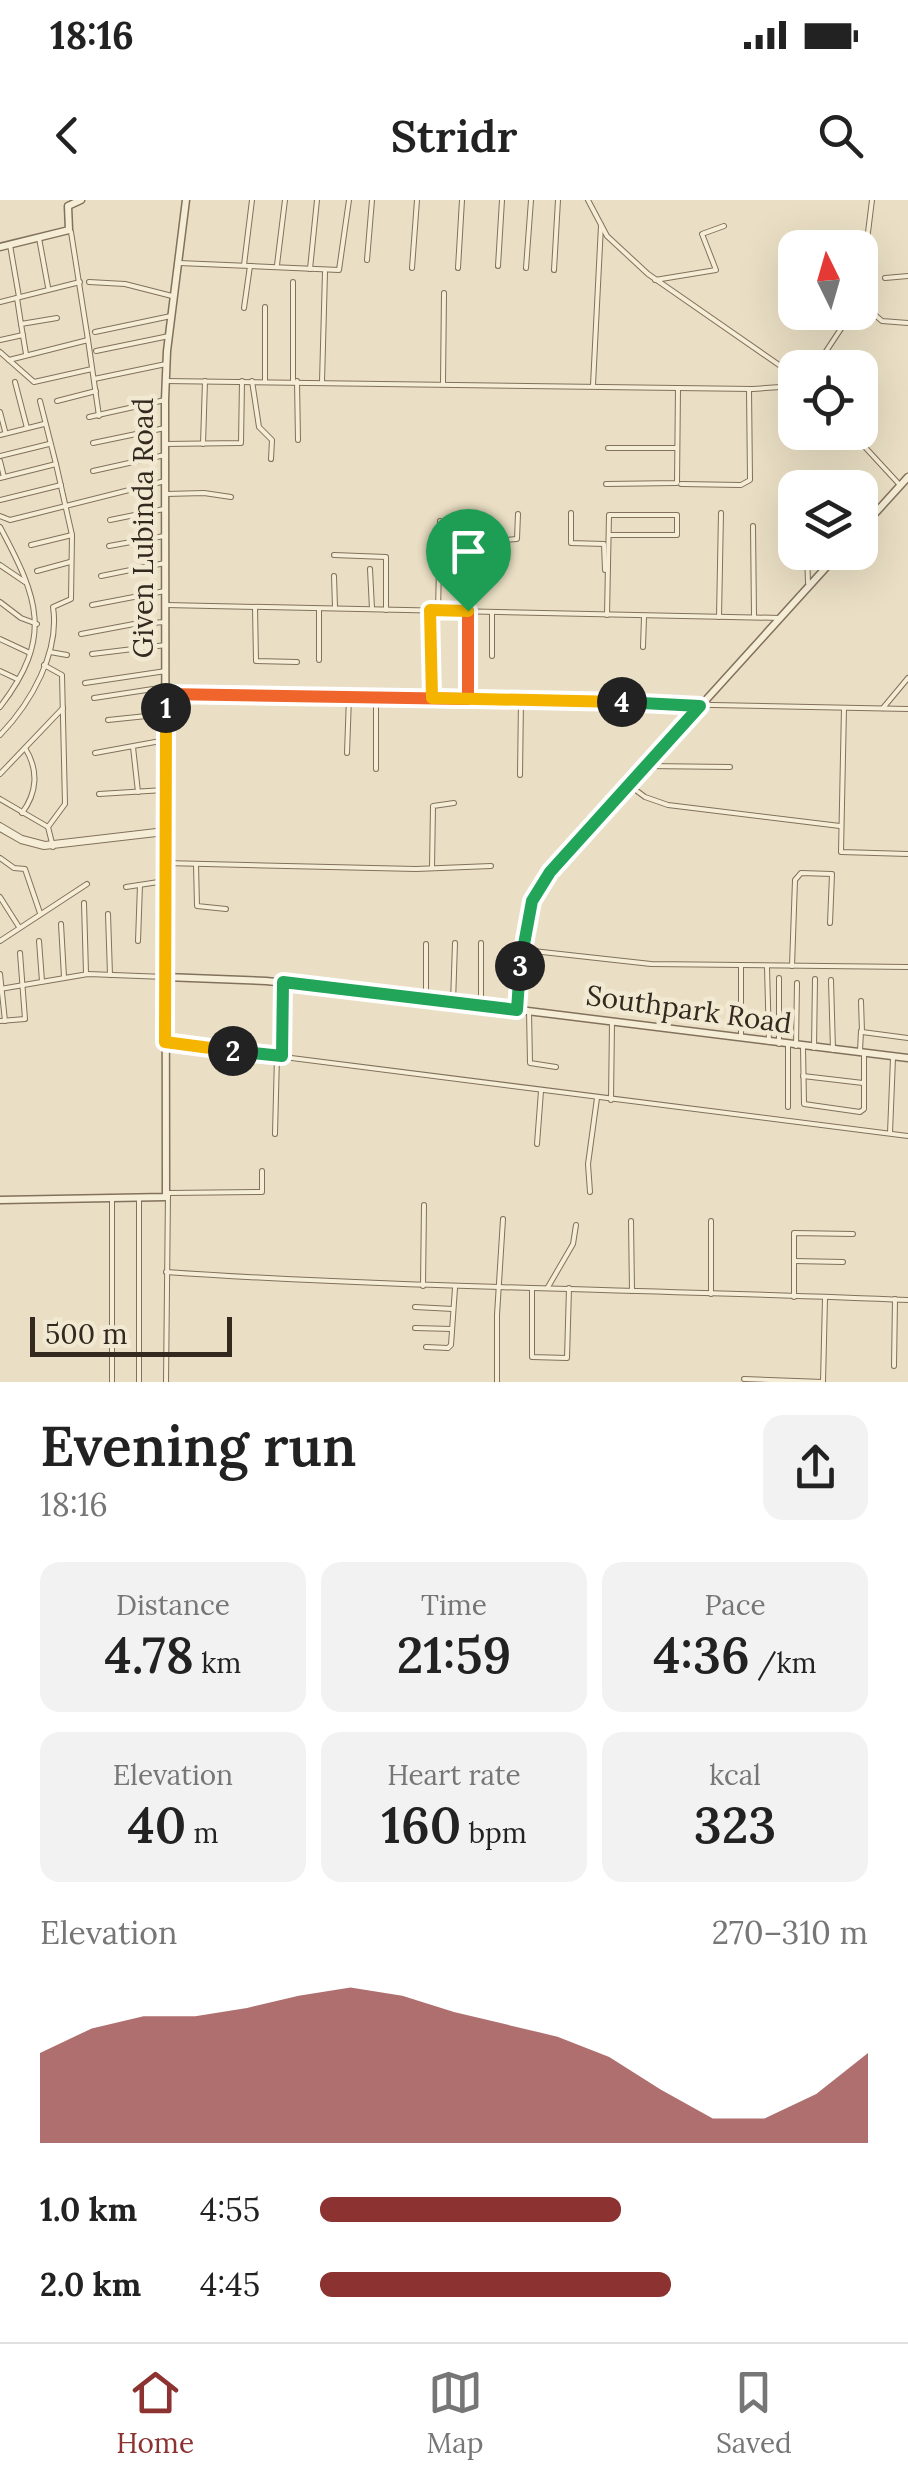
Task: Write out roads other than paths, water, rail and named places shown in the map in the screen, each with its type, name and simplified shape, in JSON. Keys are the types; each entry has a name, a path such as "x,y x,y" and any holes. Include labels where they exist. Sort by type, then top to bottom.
{"street":[{"path":"81,200 68,206 99,416"},
{"name":"Given Lubinda Road","path":"166,1198 164,400 186,200"},
{"path":"244,308 252,200"},
{"path":"277,267 285,200"},
{"path":"310,269 317,200"},
{"path":"179,263 337,271 342,268 349,200"},
{"path":"368,260 372,200"},
{"path":"412,268 417,200"},
{"path":"458,268 462,200"},
{"path":"498,266 502,200"},
{"path":"526,268 530,200"},
{"path":"554,270 558,200"},
{"path":"588,200 607,236 655,280 778,364"},
{"path":"868,230 872,200"},
{"path":"592,386 601,225"},
{"path":"655,280 716,270 702,234 724,226"},
{"path":"0,247 70,230"},
{"path":"600,239 607,236"},
{"path":"39,238 48,289"},
{"path":"10,245 22,334 22,356 16,365"},
{"path":"322,382 325,270"},
{"path":"885,278 908,276"},
{"path":"0,302 80,282"},
{"path":"89,282 124,284 174,297"},
{"path":"293,282 298,440"},
{"path":"444,293 444,384"},
{"path":"265,307 265,381"},
{"path":"95,332 171,316"},
{"path":"878,317 908,323"},
{"path":"21,324 57,318"},
{"path":"0,340 22,334"},
{"path":"96,351 169,336"},
{"path":"9,360 88,340"},
{"path":"0,352 34,382 92,369"},
{"path":"94,379 166,364"},
{"path":"165,381 778,387"},
{"path":"203,444 205,381"},
{"path":"165,444 242,442 242,381"},
{"path":"252,381 258,427 272,442 271,459"},
{"path":"16,382 27,428"},
{"path":"606,484 675,484 678,387"},
{"path":"680,484 741,485 750,480 749,389"},
{"path":"57,401 96,391"},
{"path":"90,417 164,400"},
{"path":"0,735 15,720 50,652 55,634 53,607 71,599 72,534 40,401"},
{"path":"0,412 3,434 46,424"},
{"path":"93,443 165,428"},
{"path":"50,444 0,459 2,478 56,464"},
{"path":"608,448 677,448"},
{"path":"869,450 901,485"},
{"path":"93,471 165,455"},
{"path":"878,510 908,477"},
{"path":"0,516 10,520 165,481"},
{"path":"0,500 60,485"},
{"path":"165,494 231,497"},
{"path":"110,520 165,509"},
{"path":"719,617 721,512"},
{"path":"571,513 571,543 605,545 606,615"},
{"path":"468,699 464,544 516,539 518,514"},
{"path":"606,615 608,536 610,514 677,514 676,535 608,536"},
{"path":"438,610 440,521"},
{"path":"753,526 754,618"},
{"path":"0,527 27,584 37,624 30,653 1,705"},
{"path":"30,545 72,534"},
{"path":"109,546 165,535"},
{"path":"334,555 386,557 386,610"},
{"path":"37,570 70,562"},
{"path":"101,576 165,563"},
{"path":"0,565 27,584"},
{"path":"370,569 372,609"},
{"path":"808,570 808,587"},
{"path":"517,1010 527,921 538,889 824,570"},
{"path":"334,576 336,608"},
{"path":"92,605 166,591"},
{"path":"0,602 37,624"},
{"path":"166,606 780,618"},
{"path":"254,607 256,661 297,662"},
{"path":"319,660 320,608"},
{"path":"430,610 432,698"},
{"path":"492,612 492,656"},
{"path":"643,647 644,616"},
{"path":"81,634 166,622"},
{"path":"0,639 30,653"},
{"path":"92,654 166,645"},
{"path":"50,652 67,655"},
{"path":"44,665 62,675 65,804 48,827 52,845"},
{"path":"0,671 18,679"},
{"path":"84,683 166,671"},
{"path":"883,708 908,678"},
{"path":"94,698 166,690 700,706 908,708"},
{"path":"348,753 349,697"},
{"path":"376,697 376,769"},
{"path":"520,775 521,700"},
{"path":"0,774 63,708"},
{"path":"844,708 840,826 843,853 908,854"},
{"path":"108,720 166,714"},
{"path":"94,753 166,740"},
{"path":"132,746 138,792"},
{"path":"22,814 35,796 33,760 25,748"},
{"path":"646,766 730,766"},
{"path":"628,785 644,797 668,805 840,826"},
{"path":"99,794 165,790"},
{"path":"0,798 48,827"},
{"path":"432,868 432,808 435,804 454,804"},
{"path":"0,827 31,842 52,845 165,832"},
{"path":"0,858 14,868 25,869 40,914"},
{"path":"165,863 491,866"},
{"path":"196,864 197,906 226,909"},
{"path":"792,966 795,880 801,873 832,874 830,923"},
{"path":"126,887 165,881"},
{"path":"0,941 87,884"},
{"path":"138,941 140,884"},
{"path":"0,897 20,928"},
{"path":"84,903 86,975"},
{"path":"108,914 110,974"},
{"path":"62,924 64,977"},
{"path":"40,941 42,981"},
{"path":"454,943 454,1002"},
{"path":"426,944 426,1000"},
{"path":"480,1005 481,944"},
{"path":"522,950 605,961 908,967"},
{"path":"0,974 2,1021 25,1019 20,953"},
{"path":"741,965 741,1038"},
{"path":"767,966 768,1042"},
{"path":"1,989 86,975 165,977"},
{"name":"Southpark Road","path":"165,977 283,982 908,1058"},
{"path":"778,1044 779,978"},
{"path":"814,979 814,1048"},
{"path":"831,980 833,1050"},
{"path":"275,1134 283,982"},
{"path":"788,1107 796,1046 797,982"},
{"path":"796,1046 804,1104 863,1111 861,1001"},
{"path":"528,1012 530,1062 556,1067"},
{"path":"611,1100 612,1022"},
{"path":"860,1031 908,1038"},
{"path":"165,1042 908,1136"},
{"path":"890,1133 893,1056"},
{"path":"803,1076 865,1084"},
{"path":"537,1144 541,1091"},
{"path":"590,1192 588,1164 597,1098"},
{"path":"166,1382 168,1193 262,1192 262,1171"},
{"path":"138,1382 139,1198"},
{"path":"0,1200 166,1198"},
{"path":"112,1199 112,1382"},
{"path":"423,1286 424,1205"},
{"path":"497,1382 503,1219"},
{"path":"631,1220 632,1291"},
{"path":"711,1220 711,1294"},
{"path":"548,1287 574,1244 576,1225"},
{"path":"794,1297 794,1232 853,1234"},
{"path":"794,1261 843,1262"},
{"path":"166,1272 454,1288 548,1287 908,1300"},
{"path":"532,1287 533,1358 568,1357 569,1288"},
{"path":"426,1348 450,1347 454,1288"},
{"path":"744,1380 823,1382 824,1298"},
{"path":"894,1366 895,1300"},
{"path":"415,1307 454,1309"},
{"path":"414,1328 452,1329"}]}
